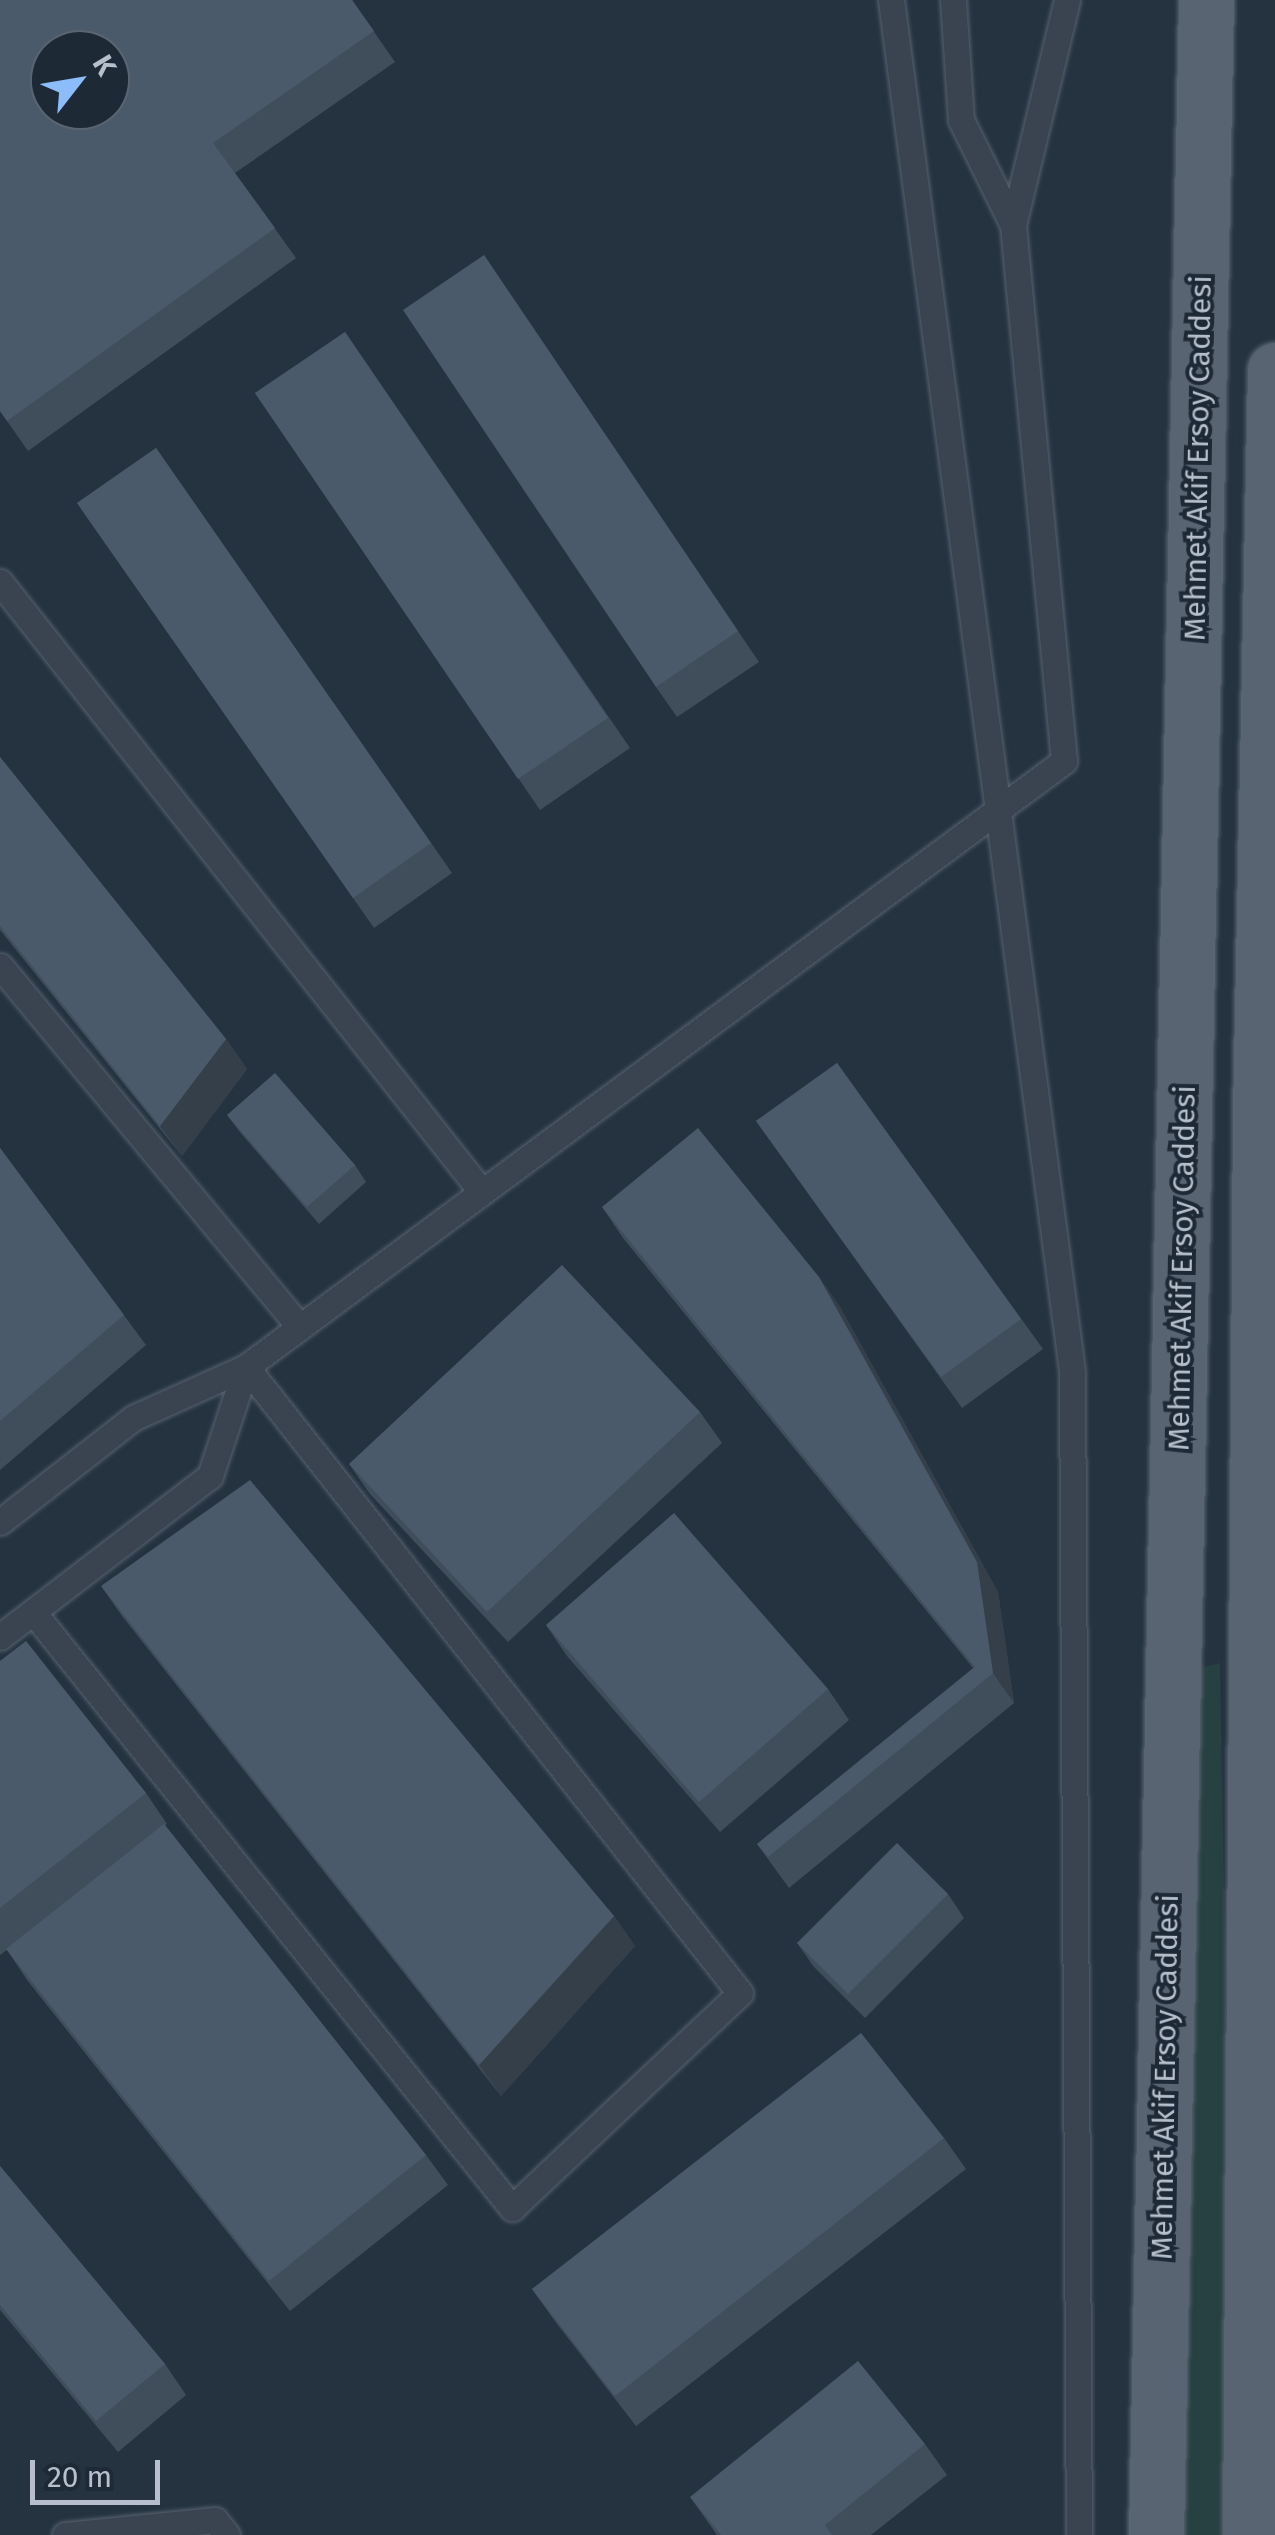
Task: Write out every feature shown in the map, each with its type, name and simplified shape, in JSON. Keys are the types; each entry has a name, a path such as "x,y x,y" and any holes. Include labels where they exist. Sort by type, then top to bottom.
{"main road":[{"name":"Mehmet Akif Ersoy Caddesi","path":"1156,2535 1206,0"},
{"path":"1250,2535 1260,1112 1275,370"}],"lane":[{"path":"892,0 1072,1372 1079,2535"},
{"path":"953,0 962,120 1013,225"},
{"path":"0,1522 133,1418 246,1367 1064,762 1013,225 1067,0"},
{"path":"0,582 482,1192"},
{"path":"0,966 300,1327"},
{"path":"0,1637 210,1476 246,1367"},
{"path":"33,1612 512,2208 740,1994 246,1367"},
{"path":"65,2535 215,2520 227,2535"}],"green space":[{"path":"1220,1663 1235,2535 1180,2535 1199,1668"}],"building":[{"path":"0,0 352,0 374,31 213,143 275,228 7,421 0,411"},
{"path":"484,255 738,631 656,687 403,310"},
{"path":"345,332 608,718 518,779 255,393"},
{"path":"156,448 431,843 353,898 77,503"},
{"path":"0,757 226,1039 160,1126 0,926"},
{"path":"837,1063 1021,1319 941,1377 756,1121"},
{"path":"275,1073 355,1165 307,1207 227,1115"},
{"path":"698,1128 819,1277 977,1562 993,1673 768,1857 757,1844 975,1667 602,1207"},
{"path":"0,1148 124,1315 0,1421"},
{"path":"562,1265 700,1412 487,1612 349,1464"},
{"path":"250,1480 614,1916 479,2065 101,1586"},
{"path":"674,1513 828,1689 699,1802 546,1625"},
{"path":"26,1641 146,1793 0,1908 0,1661"},
{"path":"164,1824 426,2155 269,2281 6,1949"},
{"path":"897,1843 948,1894 848,1994 797,1943"},
{"path":"861,2033 944,2138 615,2396 532,2289"},
{"path":"0,2166 165,2364 96,2421 0,2305"},
{"path":"858,2361 925,2444 825,2525 832,2535 721,2535 690,2497"}]}
